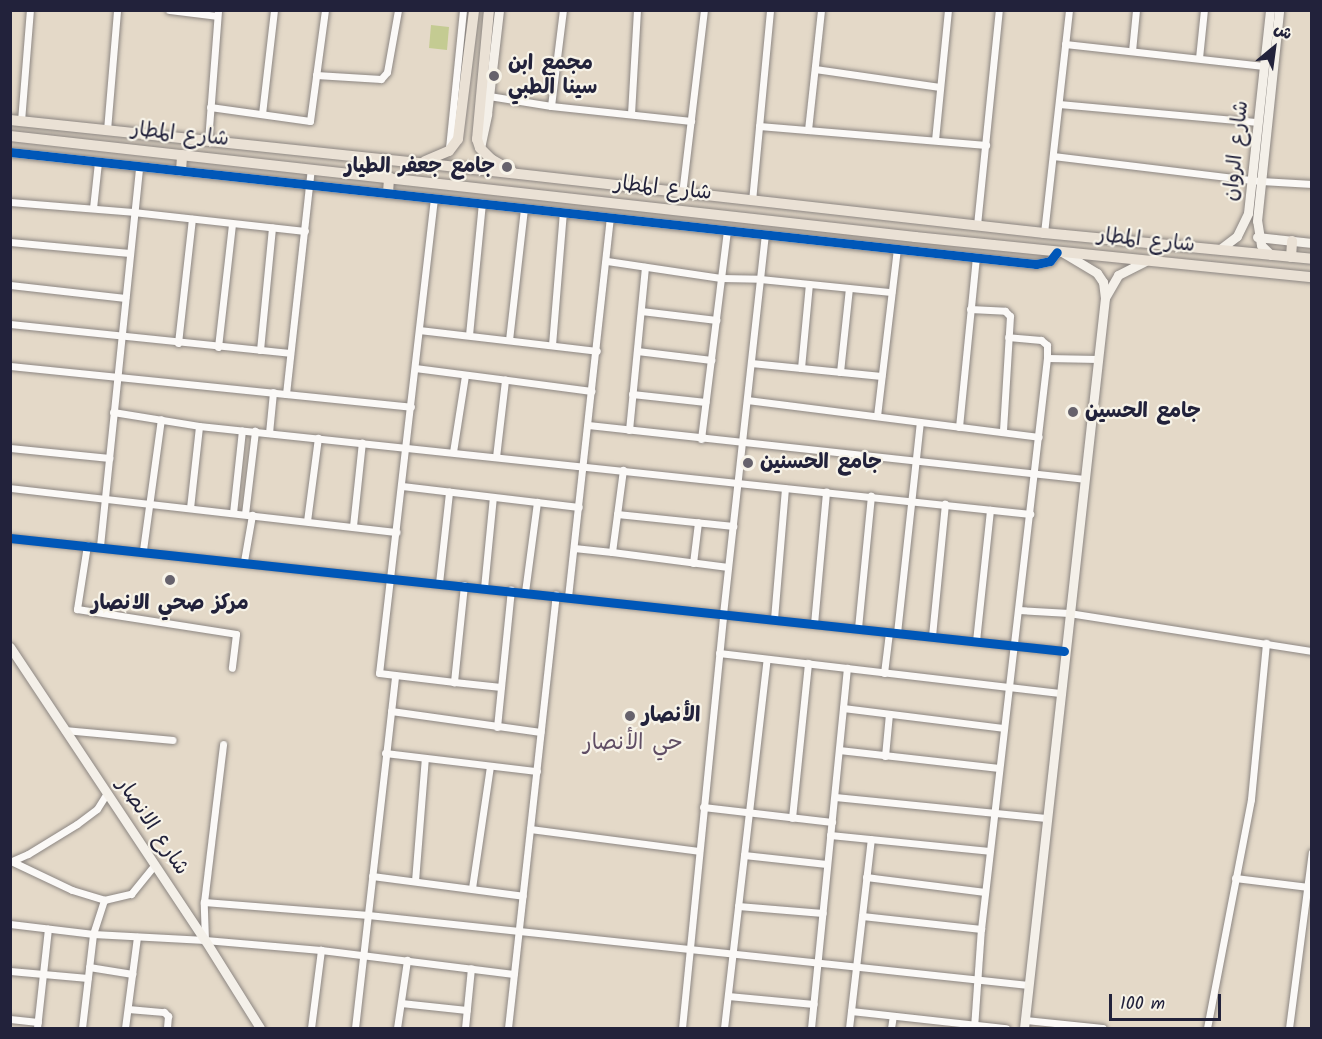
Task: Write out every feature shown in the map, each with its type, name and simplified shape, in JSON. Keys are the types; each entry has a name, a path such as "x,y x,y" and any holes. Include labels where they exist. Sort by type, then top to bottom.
{"main road":[{"path":"421,163 449,151 458,139 461,130 467,70 464,45 474,10"},
{"path":"489,10 482,70 484,93 476,131 480,148 491,159 518,174"},
{"path":"467,70 474,73 482,70"},
{"path":"465,89 473,86 484,93"},
{"name":"شارع المطار","path":"16,121 421,163 1044,233 1311,259"},
{"name":"شارع المطار","path":"10,136 915,237 1311,277"},
{"path":"226,159 231,150 228,142"},
{"path":"262,164 258,155 263,147"},
{"path":"181,171 182,154"},
{"path":"388,193 389,177"},
{"path":"915,219 918,228 915,237"},
{"path":"945,240 942,230 946,222"},
{"path":"1291,257 1292,241"}],"street":[{"path":"16,121 30,10"},
{"path":"107,130 117,10"},
{"path":"169,10 217,13 208,141"},
{"path":"262,114 274,10"},
{"path":"210,107 310,121 325,10"},
{"path":"316,75 381,79 387,72 398,10"},
{"path":"449,151 464,45 463,10"},
{"path":"499,10 484,93 551,106 691,120"},
{"path":"551,106 563,10"},
{"path":"631,114 638,10"},
{"path":"682,194 704,10"},
{"path":"752,201 770,10"},
{"path":"808,130 821,10"},
{"path":"935,140 948,10"},
{"path":"977,225 999,10"},
{"path":"1044,233 1069,10"},
{"path":"1132,51 1136,10"},
{"path":"1199,58 1204,10"},
{"name":"شارع الروان","path":"1257,237 1258,122 1270,10"},
{"name":"شارع الروان","path":"1220,249 1237,236 1246,221 1256,181 1279,10"},
{"path":"1065,44 1264,66"},
{"path":"815,69 940,87"},
{"path":"1059,104 1258,122"},
{"path":"759,126 986,145"},
{"path":"10,152 1040,264 1050,261 1060,252 1097,273 1105,287 1105,298 1024,1024 1103,1029"},
{"path":"1053,156 1256,181 1311,184"},
{"path":"93,208 98,162"},
{"path":"100,546 139,166"},
{"path":"286,394 311,169"},
{"path":"435,198 379,673 501,687"},
{"path":"10,202 93,208 305,231"},
{"path":"468,335 482,203"},
{"path":"509,340 524,208"},
{"path":"552,345 563,212"},
{"path":"568,597 607,261 610,217"},
{"path":"178,343 192,219"},
{"path":"218,347 232,224"},
{"path":"260,350 272,228"},
{"path":"701,438 727,231"},
{"path":"682,1029 723,614 765,235"},
{"path":"1257,237 1311,243"},
{"path":"1257,237 1264,250 1271,255"},
{"path":"10,242 129,253"},
{"path":"877,416 897,249"},
{"path":"959,427 976,257"},
{"path":"607,261 721,278 760,279 891,292"},
{"path":"1105,298 1118,275 1146,261"},
{"path":"628,430 645,267"},
{"path":"801,368 809,284"},
{"path":"10,285 125,298"},
{"path":"840,372 849,288"},
{"path":"970,309 1009,312 1003,432"},
{"path":"641,311 716,320"},
{"path":"10,324 290,353"},
{"path":"419,330 597,351"},
{"path":"974,1026 989,851 1047,358 1047,345 1041,340 1008,337"},
{"path":"637,351 711,360"},
{"path":"1047,358 1098,359"},
{"path":"751,363 881,376"},
{"path":"10,366 411,407"},
{"path":"415,368 592,391"},
{"path":"453,452 465,375"},
{"path":"496,457 505,380"},
{"path":"268,432 273,392"},
{"path":"632,394 706,402"},
{"path":"747,400 1039,437"},
{"path":"114,412 200,426 1030,514"},
{"path":"143,550 161,419"},
{"path":"885,673 912,501 920,422"},
{"path":"588,425 1084,479"},
{"path":"190,508 200,426"},
{"path":"233,513 242,430"},
{"path":"244,561 255,431"},
{"path":"307,521 318,438"},
{"path":"353,526 362,442"},
{"path":"10,448 109,458"},
{"path":"612,552 623,470"},
{"path":"402,486 579,507"},
{"path":"10,488 397,532"},
{"path":"774,619 785,488"},
{"path":"439,583 449,492"},
{"path":"814,624 826,492"},
{"path":"858,628 871,496"},
{"path":"484,588 493,497"},
{"path":"525,592 537,502"},
{"path":"932,636 945,504"},
{"path":"976,641 990,510"},
{"path":"617,514 733,526"},
{"path":"693,562 698,522"},
{"path":"10,538 143,550 1064,651"},
{"path":"87,544 77,609 236,634 232,668"},
{"path":"574,548 728,567"},
{"path":"454,682 464,585"},
{"path":"497,727 511,590"},
{"path":"508,1029 556,596"},
{"path":"1019,610 1069,613 1311,651"},
{"path":"1207,1029 1251,799 1266,643"},
{"name":"شارع الانصار","path":"10,647 205,940 260,1029"},
{"path":"719,653 1060,693"},
{"path":"725,1028 767,658"},
{"path":"792,818 808,663"},
{"path":"811,1029 847,668"},
{"path":"355,1029 395,675"},
{"path":"843,708 1003,728"},
{"path":"391,711 541,732"},
{"path":"885,756 889,714"},
{"path":"65,729 174,740"},
{"path":"205,940 204,902 223,744"},
{"path":"839,750 999,768"},
{"path":"385,753 537,771"},
{"path":"415,880 425,758"},
{"path":"472,888 490,766"},
{"path":"12,861 77,824 97,809 107,793"},
{"path":"835,796 1046,818"},
{"path":"703,807 832,822"},
{"path":"530,829 699,851"},
{"path":"830,835 989,851"},
{"path":"849,1029 870,839"},
{"path":"1289,1029 1311,852"},
{"path":"744,855 827,864"},
{"path":"12,861 72,890 104,900 131,894 155,864"},
{"path":"372,876 523,896"},
{"path":"866,878 985,892"},
{"path":"1235,878 1308,887"},
{"path":"82,1029 93,934 104,900"},
{"path":"204,902 368,915 1028,985"},
{"path":"738,906 823,913"},
{"path":"862,916 981,929"},
{"path":"10,924 93,934 205,940 321,950 514,974"},
{"path":"10,1019 37,1025 48,928"},
{"path":"125,1029 136,937"},
{"path":"311,1029 321,950"},
{"path":"397,1029 407,960"},
{"path":"89,967 132,974"},
{"path":"465,1029 471,968"},
{"path":"10,971 88,978"},
{"path":"728,996 814,1004"},
{"path":"401,1003 467,1010"},
{"path":"128,1009 164,1012 168,1016 167,1029"},
{"path":"851,1011 1006,1029"},
{"path":"891,1029 892,1016"},
{"path":"930,1029 931,1020"}],"green space":[{"path":"431,25 449,27 447,50 429,48"}],"cycle path":[{"path":"10,152 1036,264 1050,261 1057,252"},
{"path":"10,538 1064,651"}],"place":[{"name":"مجمع ابن سينا الطبي","path":"494,76"},
{"name":"جامع جعفر الطيار","path":"507,167"},
{"name":"جامع الحسين","path":"1073,412"},
{"name":"جامع الحسنين","path":"748,463"},
{"name":"مركز صحي الانصار","path":"170,580"},
{"name":"الأنصار","path":"630,716"}],"district":[{"name":"حي الأنصار","path":"633,744"}]}
